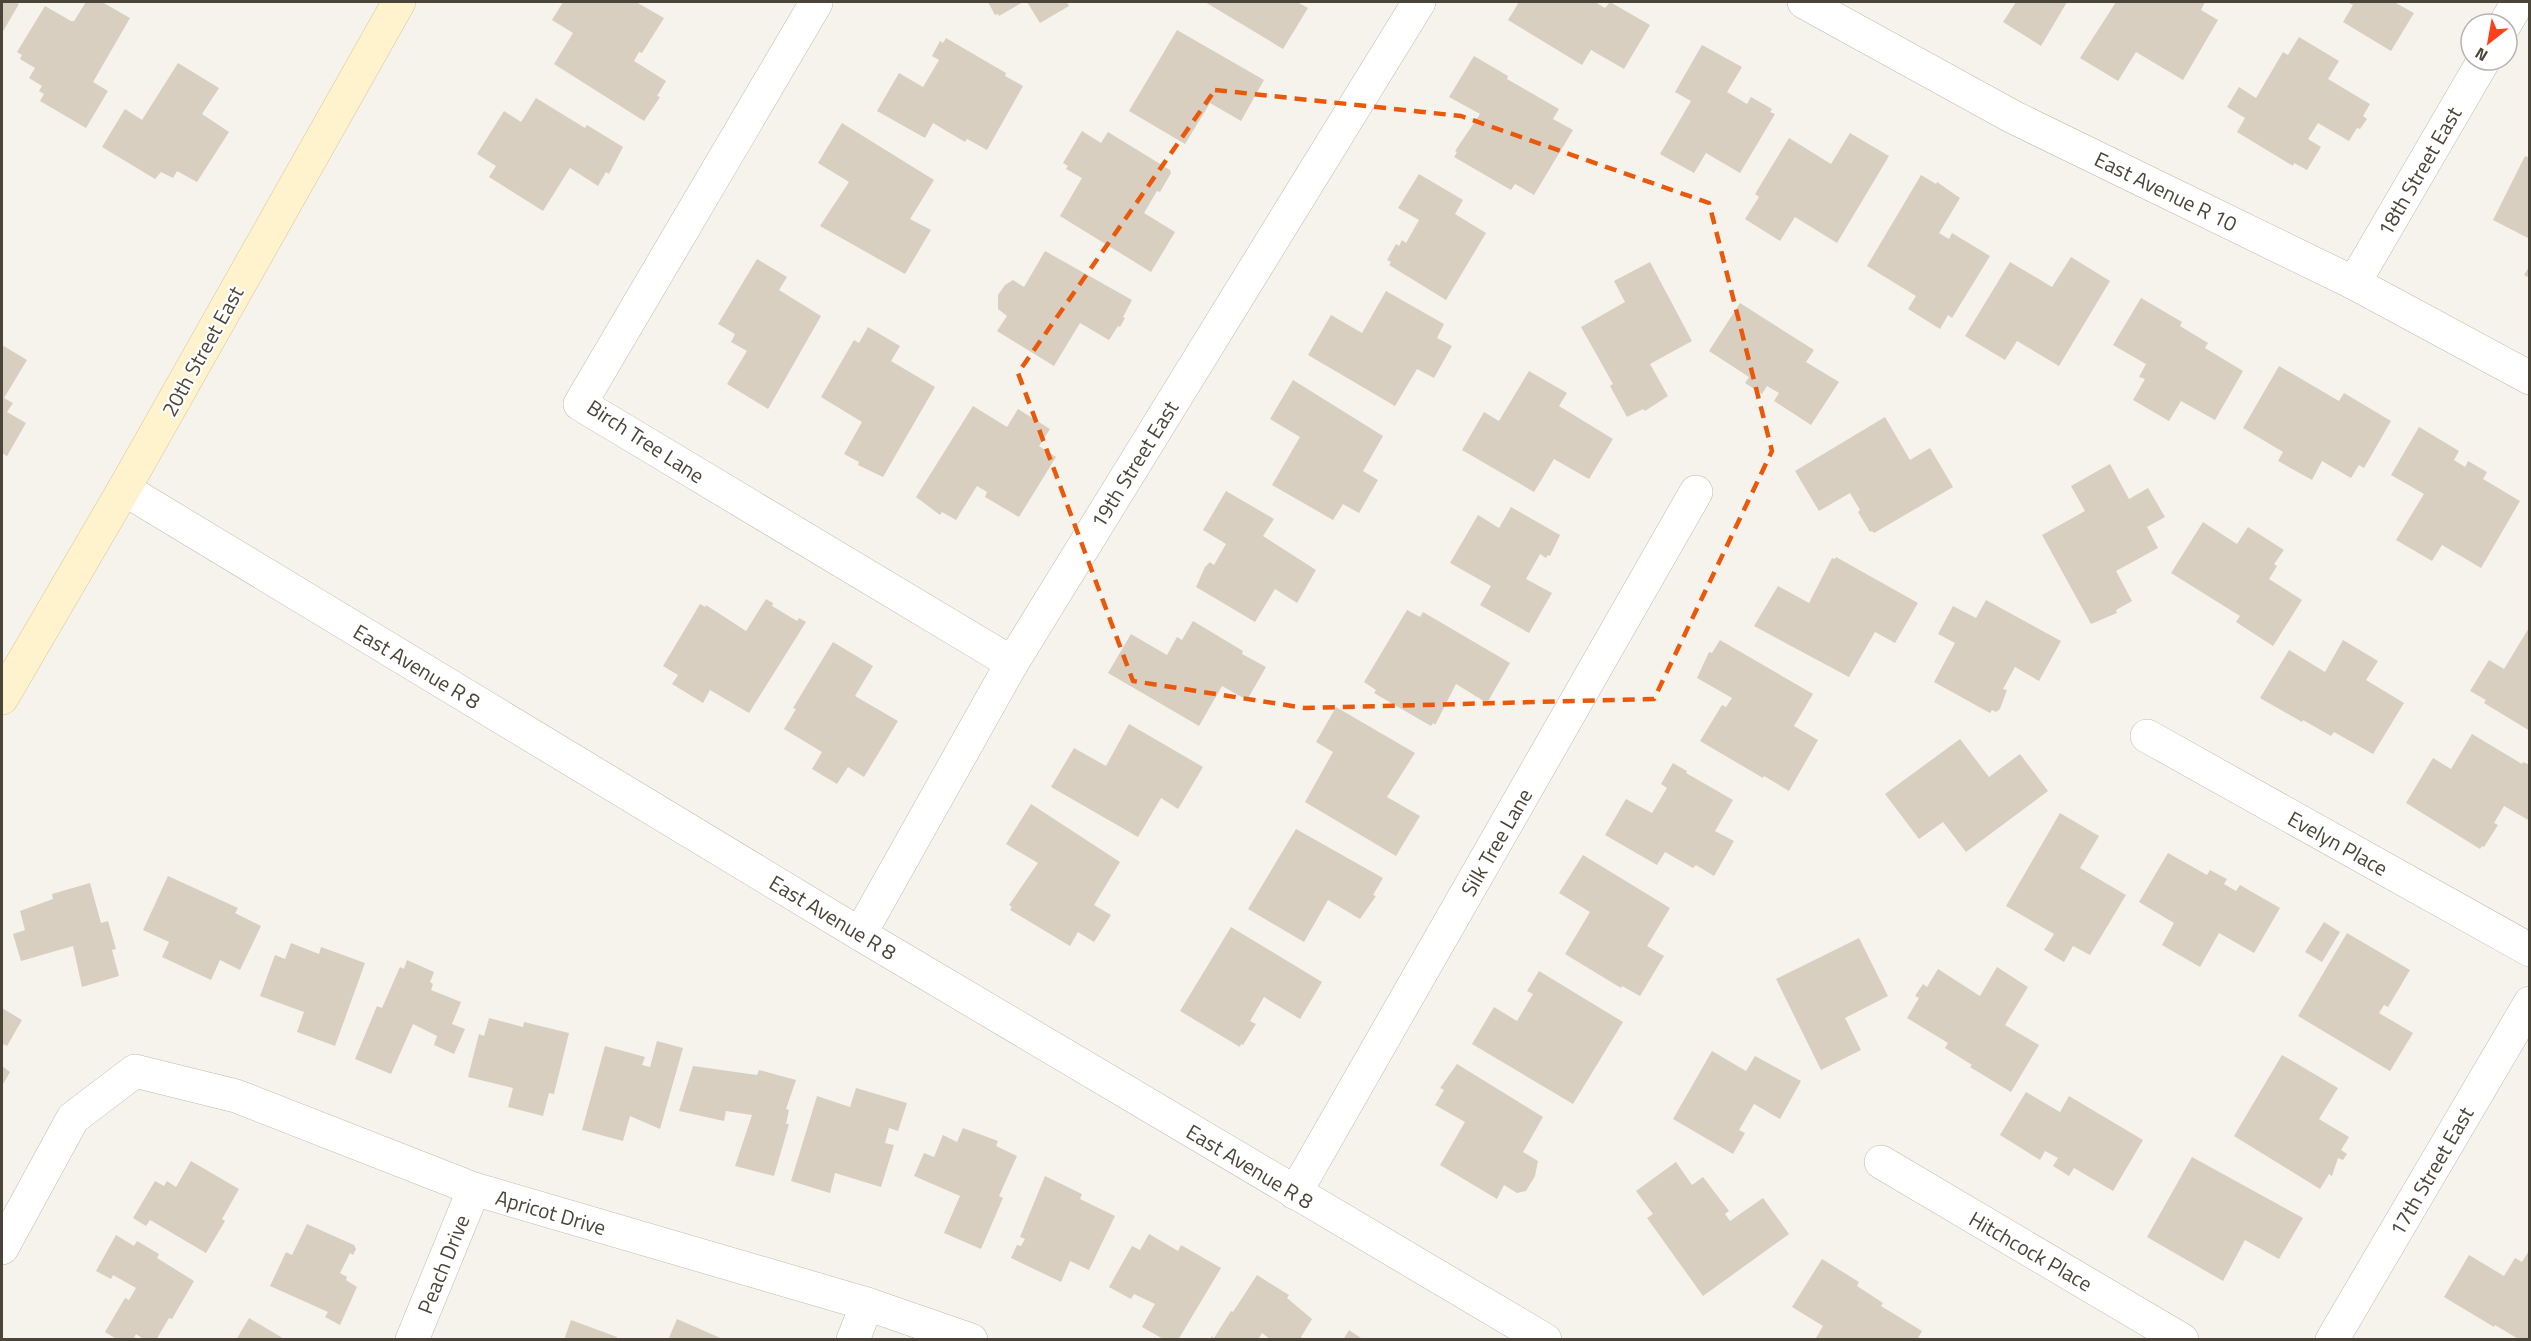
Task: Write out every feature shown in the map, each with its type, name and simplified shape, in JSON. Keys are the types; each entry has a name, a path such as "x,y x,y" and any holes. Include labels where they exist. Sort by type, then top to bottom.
{"street":[{"name":"20th Street East","path":"2,698 11,659 124,489 399,2"},
{"name":"19th Street East","path":"860,934 1012,663 1419,2"},
{"name":"East Avenue R 10","path":"1804,2 2013,117 2354,283 2529,378"},
{"name":"Birch Tree Lane","path":"816,3 580,404 1012,663"},
{"name":"18th Street East","path":"2354,283 2477,72"},
{"name":"East Avenue R 8","path":"124,489 860,934 1545,1340"},
{"name":"Silk Tree Lane","path":"1295,1193 1696,492"},
{"name":"Evelyn Place","path":"2147,736 2529,950"},
{"name":"17th Street East","path":"2332,1340 2529,1003"},
{"name":"Apricot Drive","path":"2,1248 73,1118 135,1071 236,1096 474,1189 867,1304 971,1340"},
{"name":"Hitchcock Place","path":"1881,1162 2182,1340"},
{"name":"Peach Drive","path":"412,1340 474,1189"},
{"path":"853,1340 867,1304"}],"highlighted area":[{"path":"1215,90 1461,116 1709,203 1772,451 1654,699 1305,708 1133,681 1018,373"}],"building":[{"path":"2,2 19,4 2,33"},
{"path":"86,2 102,2 130,18 93,82 108,91 86,128 40,101 44,94 39,91 42,86 29,78 35,68 20,59 22,55 17,52 45,6 74,21"},
{"path":"563,2 636,2 664,18 642,53 639,52 634,61 666,81 657,96 660,97 644,121 554,64 573,33 552,20"},
{"path":"988,2 1023,2 999,16 995,15"},
{"path":"1027,2 1067,2 1069,6 1040,23"},
{"path":"1205,2 1297,2 1308,8 1283,49"},
{"path":"1519,2 1595,2 1605,8 1610,2 1650,25 1624,69 1591,50 1582,65 1508,20"},
{"path":"2016,2 2067,2 2041,46 2003,22"},
{"path":"2116,2 2205,2 2201,10 2218,20 2183,80 2136,52 2118,81 2080,58"},
{"path":"2347,2 2394,2 2414,13 2391,51 2343,22 2353,5"},
{"path":"1177,30 1264,80 1241,121 1210,103 1185,144 1129,111"},
{"path":"2299,37 2339,61 2328,79 2370,104 2363,116 2367,119 2360,129 2357,128 2349,141 2318,123 2308,139 2321,147 2307,170 2294,163 2293,166 2237,132 2245,118 2227,107 2239,87 2256,98 2283,52 2288,55"},
{"path":"946,38 1006,73 1005,76 1023,86 987,150 967,139 965,142 933,123 925,138 877,111 899,73 923,87 939,60 932,56 940,41 943,43"},
{"path":"1702,45 1742,67 1727,92 1747,104 1751,97 1772,109 1770,112 1775,114 1740,173 1706,153 1694,173 1660,154 1691,101 1675,92"},
{"path":"1474,56 1508,76 1507,79 1559,109 1553,119 1573,130 1534,195 1515,184 1511,190 1454,157 1457,152 1455,151 1480,114 1449,97"},
{"path":"178,63 219,88 202,114 229,132 197,182 177,171 173,178 161,172 155,179 102,147 125,109 142,120"},
{"path":"536,98 585,128 587,125 623,147 609,174 606,172 598,186 570,168 543,211 489,177 496,166 477,154 504,111 521,122"},
{"path":"842,123 934,180 910,219 931,230 905,274 820,226 849,182 818,163"},
{"path":"1082,131 1101,143 1108,132 1170,170 1171,173 1160,192 1157,191 1144,213 1175,232 1151,272 1060,216 1082,178 1066,169 1068,166 1063,163"},
{"path":"1850,133 1889,156 1837,243 1795,217 1780,241 1745,219 1759,197 1755,194 1789,138 1831,164"},
{"path":"2525,156 2530,158 2530,239 2493,220"},
{"path":"1419,174 1463,200 1455,214 1486,233 1446,300 1389,265 1391,262 1387,260 1396,244 1399,246 1402,240 1406,243 1419,220 1398,208"},
{"path":"1921,175 1936,184 1937,182 1960,198 1939,233 1949,239 1952,233 1990,256 1952,318 1948,315 1940,329 1908,309 1916,296 1867,266"},
{"path":"1045,251 1132,300 1120,327 1118,326 1109,340 1080,323 1054,366 997,331 1007,316 998,309 998,295 1005,285 1013,280 1024,287"},
{"path":"2071,257 2110,281 2059,366 2017,341 2005,360 1965,336 2010,262 2052,287"},
{"path":"757,259 787,277 779,290 821,316 768,409 727,384 747,351 731,342 735,334 718,324"},
{"path":"1650,262 1692,341 1650,364 1668,396 1645,411 1643,409 1627,417 1610,386 1613,384 1581,327 1625,302 1614,281"},
{"path":"2530,265 2530,278 2524,275"},
{"path":"1386,291 1444,324 1437,338 1452,346 1434,378 1417,369 1395,406 1308,355 1331,315 1362,333"},
{"path":"2141,298 2182,322 2180,326 2208,343 2205,348 2243,371 2215,420 2181,401 2169,421 2133,400 2145,379 2139,377 2146,364 2113,345"},
{"path":"1740,303 1814,350 1806,362 1839,382 1811,425 1774,401 1779,393 1767,386 1762,394 1745,383 1749,377 1709,351"},
{"path":"868,327 900,346 891,361 935,387 883,477 858,465 859,462 844,454 862,422 821,397 854,340 859,343"},
{"path":"2,345 27,360 4,398 13,403 7,412 26,423 7,456 2,453"},
{"path":"2279,366 2339,401 2344,393 2391,421 2364,468 2359,465 2351,478 2322,461 2312,480 2278,461 2283,452 2243,428"},
{"path":"1529,371 1567,393 1559,406 1613,439 1589,479 1554,459 1534,492 1462,450 1484,412 1499,421"},
{"path":"1293,380 1383,436 1363,471 1378,480 1359,513 1343,504 1333,520 1272,485 1300,437 1270,419"},
{"path":"973,406 1007,427 1018,409 1050,429 1039,446 1056,457 1019,517 985,497 987,492 977,486 956,520 942,512 940,515 916,497"},
{"path":"1885,417 1910,460 1930,448 1953,487 1874,533 1870,532 1858,512 1860,510 1850,493 1819,511 1795,471"},
{"path":"2419,427 2459,451 2454,460 2465,467 2468,461 2487,472 2483,479 2520,501 2481,568 2442,545 2432,561 2396,540 2424,494 2391,475"},
{"path":"2110,464 2129,499 2148,488 2165,517 2147,527 2158,548 2116,571 2132,601 2116,610 2117,613 2091,624 2042,535 2085,511 2071,486"},
{"path":"1226,491 1274,519 1263,536 1316,570 1297,603 1275,589 1255,622 1196,587 1205,567 1210,562 1214,565 1226,544 1203,530"},
{"path":"1511,507 1560,535 1550,556 1546,558 1540,554 1526,579 1552,593 1529,633 1480,605 1491,586 1450,563 1478,515 1499,528"},
{"path":"2203,522 2237,544 2248,527 2284,550 2274,564 2277,566 2269,579 2302,600 2273,646 2236,622 2240,616 2171,573"},
{"path":"1836,557 1918,603 1895,643 1875,632 1849,677 1754,626 1778,586 1809,603 1832,558"},
{"path":"766,599 773,603 772,606 797,621 799,618 806,622 749,713 710,690 703,703 672,684 678,675 663,666 700,604 705,607 706,605 746,631"},
{"path":"1986,600 2061,641 2039,681 2015,667 2003,689 2007,690 2000,709 1996,712 1992,710 1990,713 1934,682 1955,643 1938,634 1953,606 1976,618"},
{"path":"1407,610 1420,617 1423,612 1510,663 1487,703 1456,684 1435,725 1433,723 1431,726 1374,693 1376,690 1364,682"},
{"path":"1193,621 1266,667 1247,700 1222,686 1199,726 1108,673 1131,634 1167,655 1177,637 1182,640"},
{"path":"2530,626 2530,731 2484,703 2486,700 2470,691 2489,660 2504,669"},
{"path":"1720,640 1813,694 1794,726 1818,740 1789,791 1700,741 1722,705 1726,707 1732,698 1697,678 1709,652 1712,653"},
{"path":"2343,640 2378,661 2366,680 2404,703 2373,754 2334,732 2331,736 2303,720 2302,722 2260,698 2289,650 2325,672"},
{"path":"833,642 873,666 855,696 898,721 864,777 848,767 837,784 812,769 822,752 784,729 796,709 793,708"},
{"path":"1336,707 1415,753 1387,797 1420,816 1396,856 1305,802 1333,752 1316,742"},
{"path":"1129,724 1203,767 1178,809 1161,798 1138,837 1051,787 1074,748 1106,766"},
{"path":"2472,734 2522,764 2523,762 2530,765 2530,821 2504,806 2494,823 2498,825 2484,847 2480,849 2406,803 2433,758 2451,769"},
{"path":"1960,739 1989,777 2020,754 2048,791 1966,852 1943,822 1919,839 1885,794"},
{"path":"1673,763 1733,800 1715,831 1734,841 1714,876 1696,865 1693,868 1665,852 1657,865 1605,835 1626,799 1652,813 1667,788 1661,784"},
{"path":"1031,804 1120,862 1094,905 1111,915 1094,942 1078,932 1070,946 1010,910 1012,907 1009,905 1038,863 1006,844"},
{"path":"2060,813 2099,836 2080,868 2126,895 2090,955 2073,946 2064,962 2044,950 2054,934 2006,906"},
{"path":"1296,829 1383,878 1373,895 1376,896 1360,919 1328,900 1304,942 1248,909"},
{"path":"2168,853 2207,875 2210,870 2227,879 2224,884 2236,891 2240,885 2280,908 2254,953 2219,933 2200,967 2162,945 2174,923 2139,902"},
{"path":"1583,855 1670,908 1647,946 1664,956 1640,996 1622,986 1621,988 1565,954 1590,912 1559,893"},
{"path":"168,876 238,908 235,913 261,926 240,970 220,960 211,980 162,957 169,942 143,930"},
{"path":"90,883 101,923 108,921 116,949 112,950 119,976 82,987 73,946 21,961 13,934 25,930 20,911 53,899 52,894"},
{"path":"2324,922 2340,932 2322,962 2305,952"},
{"path":"1231,927 1322,982 1300,1019 1264,997 1250,1021 1256,1024 1240,1047 1180,1011"},
{"path":"2347,933 2410,970 2388,1007 2384,1005 2379,1013 2413,1033 2390,1071 2298,1016"},
{"path":"1859,938 1888,996 1845,1018 1861,1050 1821,1070 1776,979"},
{"path":"291,943 319,954 321,947 365,963 335,1046 297,1032 304,1012 260,996 275,955 285,959"},
{"path":"407,960 434,972 430,982 433,984 431,990 461,1002 452,1024 465,1029 454,1054 434,1045 437,1036 413,1024 391,1074 355,1059 377,1006 382,1008 400,967 404,969"},
{"path":"1997,967 2028,987 2005,1025 2039,1045 2011,1092 1970,1067 1972,1065 1945,1048 1948,1043 1907,1018 1919,998 1915,996 1923,984 1927,987 1938,969 1980,996"},
{"path":"1539,971 1623,1022 1573,1104 1472,1044 1494,1007 1517,1021 1533,994 1527,991"},
{"path":"2,1008 22,1020 7,1046 4,1044 2,1048"},
{"path":"489,1018 523,1027 524,1022 569,1033 554,1094 549,1093 543,1116 508,1107 513,1088 468,1077 479,1034 484,1036"},
{"path":"657,1041 683,1048 660,1129 630,1116 623,1141 582,1130 605,1046 645,1057 642,1065 650,1067"},
{"path":"1712,1051 1746,1071 1755,1056 1801,1081 1780,1119 1754,1104 1739,1130 1745,1133 1733,1154 1673,1119"},
{"path":"2282,1055 2338,1088 2319,1119 2349,1137 2341,1150 2347,1154 2343,1160 2338,1158 2332,1176 2329,1174 2320,1189 2234,1136"},
{"path":"1457,1064 1543,1117 1523,1152 1538,1161 1535,1176 1526,1191 1517,1193 1504,1185 1497,1199 1440,1165 1465,1122 1435,1105 1444,1090 1440,1088"},
{"path":"2,1066 10,1072 2,1086"},
{"path":"693,1066 757,1075 759,1070 796,1080 786,1109 789,1110 786,1124 789,1124 774,1176 735,1166 752,1115 726,1111 724,1121 679,1111"},
{"path":"856,1088 907,1103 898,1131 889,1128 885,1143 894,1145 881,1187 835,1173 830,1193 791,1181 817,1096 850,1107"},
{"path":"2026,1092 2060,1112 2069,1096 2143,1140 2113,1191 2074,1168 2069,1176 2053,1166 2058,1158 2045,1151 2040,1160 2000,1135"},
{"path":"963,1128 998,1141 996,1146 1017,1156 999,1196 1003,1198 981,1249 944,1233 960,1196 914,1176 924,1153 934,1157 943,1135 957,1142"},
{"path":"2192,1157 2303,1218 2279,1259 2245,1240 2223,1281 2147,1237"},
{"path":"191,1161 239,1189 222,1219 225,1221 206,1253 150,1220 146,1226 133,1218 155,1181 164,1186 167,1181 176,1187"},
{"path":"1676,1162 1692,1185 1703,1177 1729,1211 1725,1214 1730,1221 1763,1198 1789,1234 1703,1296 1647,1218 1653,1214 1636,1191"},
{"path":"1045,1176 1082,1194 1080,1199 1115,1216 1089,1270 1070,1261 1061,1282 1011,1258 1017,1245 1021,1246 1025,1239 1020,1237"},
{"path":"307,1224 354,1245 356,1249 353,1255 350,1253 340,1273 357,1287 340,1325 325,1317 328,1312 270,1286 286,1252 292,1255"},
{"path":"1149,1234 1178,1251 1181,1245 1221,1268 1178,1340 1165,1340 1142,1327 1155,1304 1134,1294 1131,1299 1109,1287 1132,1246 1140,1250"},
{"path":"116,1235 134,1246 137,1241 159,1254 157,1258 194,1281 172,1319 169,1318 156,1340 145,1340 136,1334 133,1340 118,1340 105,1332 125,1298 129,1300 136,1288 113,1275 111,1279 96,1271"},
{"path":"2530,1249 2530,1340 2520,1340 2495,1325 2494,1327 2444,1297 2469,1255 2504,1276 2515,1258 2522,1262"},
{"path":"1822,1259 1859,1282 1857,1286 1883,1303 1881,1306 1922,1331 1917,1340 1816,1338 1823,1326 1792,1307"},
{"path":"1257,1275 1289,1295 1287,1298 1312,1319 1301,1337 1304,1340 1271,1340 1262,1333 1258,1340 1210,1340 1212,1336 1214,1338 1231,1311 1233,1312"},
{"path":"249,1318 286,1340 236,1340"},
{"path":"677,1319 725,1340 668,1340"},
{"path":"571,1320 617,1337 616,1340 564,1340"},
{"path":"1349,1330 1364,1340 1343,1340"}]}
